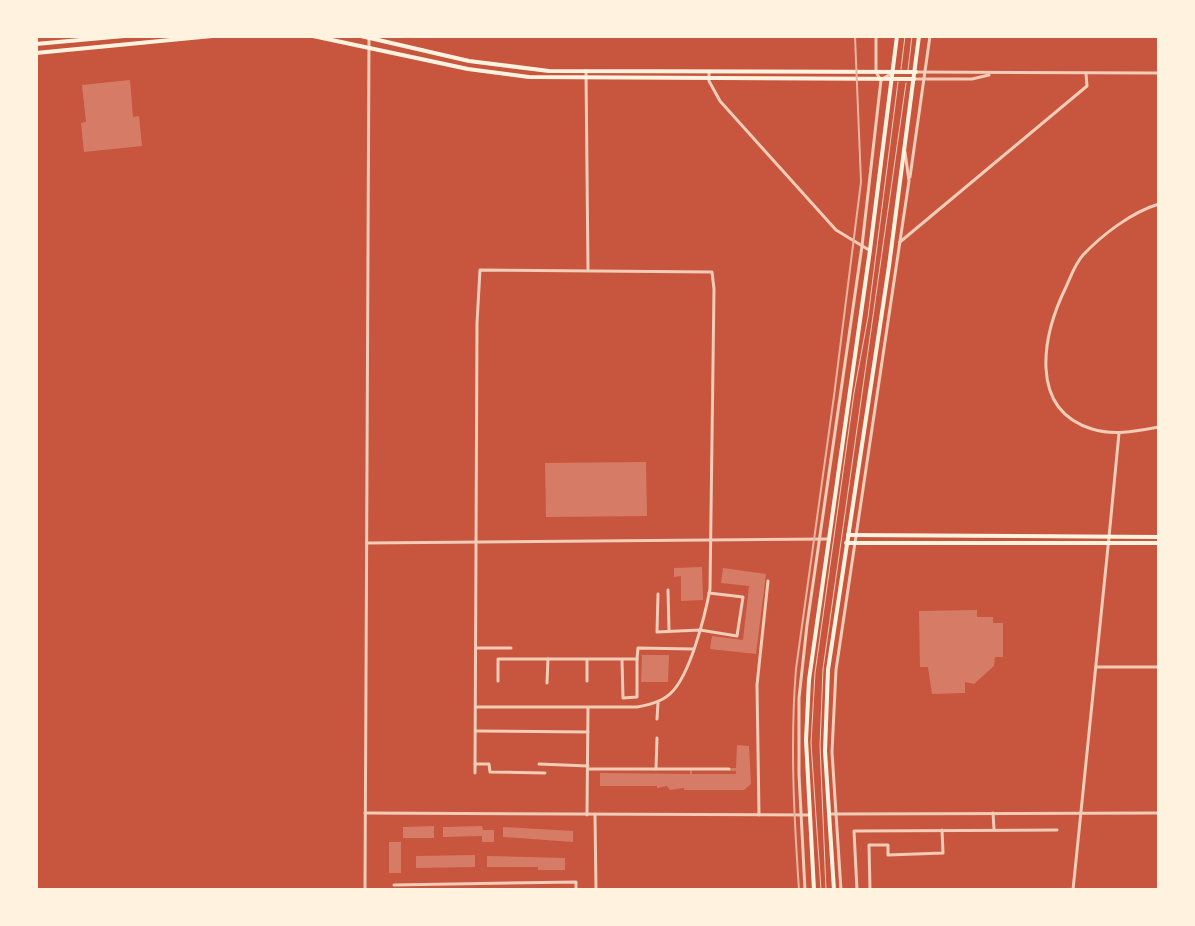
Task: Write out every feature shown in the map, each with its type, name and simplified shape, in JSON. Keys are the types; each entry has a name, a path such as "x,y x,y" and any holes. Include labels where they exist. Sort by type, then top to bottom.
{"main road":[{"path":"36,44 124,36"},
{"path":"36,53 212,36"},
{"path":"313,36 488,72 586,79 892,80 915,76"},
{"path":"361,36 508,67 586,71 900,72 908,76"},
{"path":"814,890 806,740 808,695 897,36"},
{"path":"834,890 826,698 919,36"},
{"path":"848,535 1159,543"},
{"path":"846,543 1159,537"}],"street":[{"path":"805,890 799,698 862,246 881,80 876,72 876,36"},
{"path":"841,890 835,814 833,714 836,670 927,73 930,36"},
{"path":"365,890 369,38"},
{"path":"586,71 588,269"},
{"path":"709,72 709,80 720,101 836,230 870,250"},
{"path":"881,80 893,72"},
{"path":"915,76 927,73 1159,73"},
{"path":"900,242 1087,86 1086,74"},
{"path":"915,76 926,79 972,79 993,75"},
{"path":"904,148 909,181"},
{"path":"1159,204 1146,208 1108,233 1084,254 1048,331 1045,371 1054,398 1067,417 1092,429 1119,433 1159,427"},
{"path":"475,773 480,270 712,272 712,540 709,593 700,630 682,678 670,694 637,707 476,707"},
{"path":"1073,890 1119,433"},
{"path":"367,543 829,539"},
{"path":"759,815 757,685 768,581"},
{"path":"668,590 669,631"},
{"path":"658,594 657,632 700,630 737,636 743,597 709,593"},
{"path":"476,648 511,648"},
{"path":"622,660 623,698 637,697 638,648 693,649"},
{"path":"498,681 498,659 637,659"},
{"path":"547,683 548,659"},
{"path":"587,660 587,681"},
{"path":"1096,667 1159,667"},
{"path":"657,719 658,701"},
{"path":"587,815 588,708"},
{"path":"476,731 588,732"},
{"path":"656,769 657,738"},
{"path":"475,764 489,764 490,772 545,773"},
{"path":"539,764 729,769"},
{"path":"365,813 810,815"},
{"path":"993,813 994,830"},
{"path":"829,814 1159,813"},
{"path":"595,815 596,890"},
{"path":"870,890 869,845 888,845 888,855 943,853 942,830"},
{"path":"857,890 854,831 1057,830"},
{"path":"394,885 576,882 576,890"}],"lane":[{"path":"821,890 811,743 812,697 870,304 876,237 905,36"},
{"path":"826,890 820,745 823,669 912,36"}],"building":[{"path":"130,80 133,117 139,116 142,146 84,152 81,123 86,122 82,85"},
{"path":"646,462 647,516 546,517 545,463"},
{"path":"702,567 703,600 681,601 681,576 674,577 674,568"},
{"path":"723,568 766,574 756,654 710,649 712,636 743,640 749,586 721,583"},
{"path":"977,610 977,617 993,617 993,623 1003,623 1003,657 995,657 994,666 974,684 965,682 965,693 932,694 928,667 920,667 919,611"},
{"path":"642,655 669,655 668,682 641,682"},
{"path":"737,745 749,746 751,784 744,790 600,786 600,773 690,774 692,769 692,774 736,774 736,771 729,771 736,768"},
{"path":"434,826 434,838 403,838 403,827"},
{"path":"482,826 483,830 494,830 494,842 482,842 482,836 443,837 443,827"},
{"path":"503,827 573,831 573,842 503,837"},
{"path":"389,842 401,842 401,873 389,873"},
{"path":"475,855 475,867 416,868 416,856"},
{"path":"487,856 565,858 565,870 487,867"}],"railway":[{"path":"799,890 794,807 794,697 861,182 855,36"}]}
